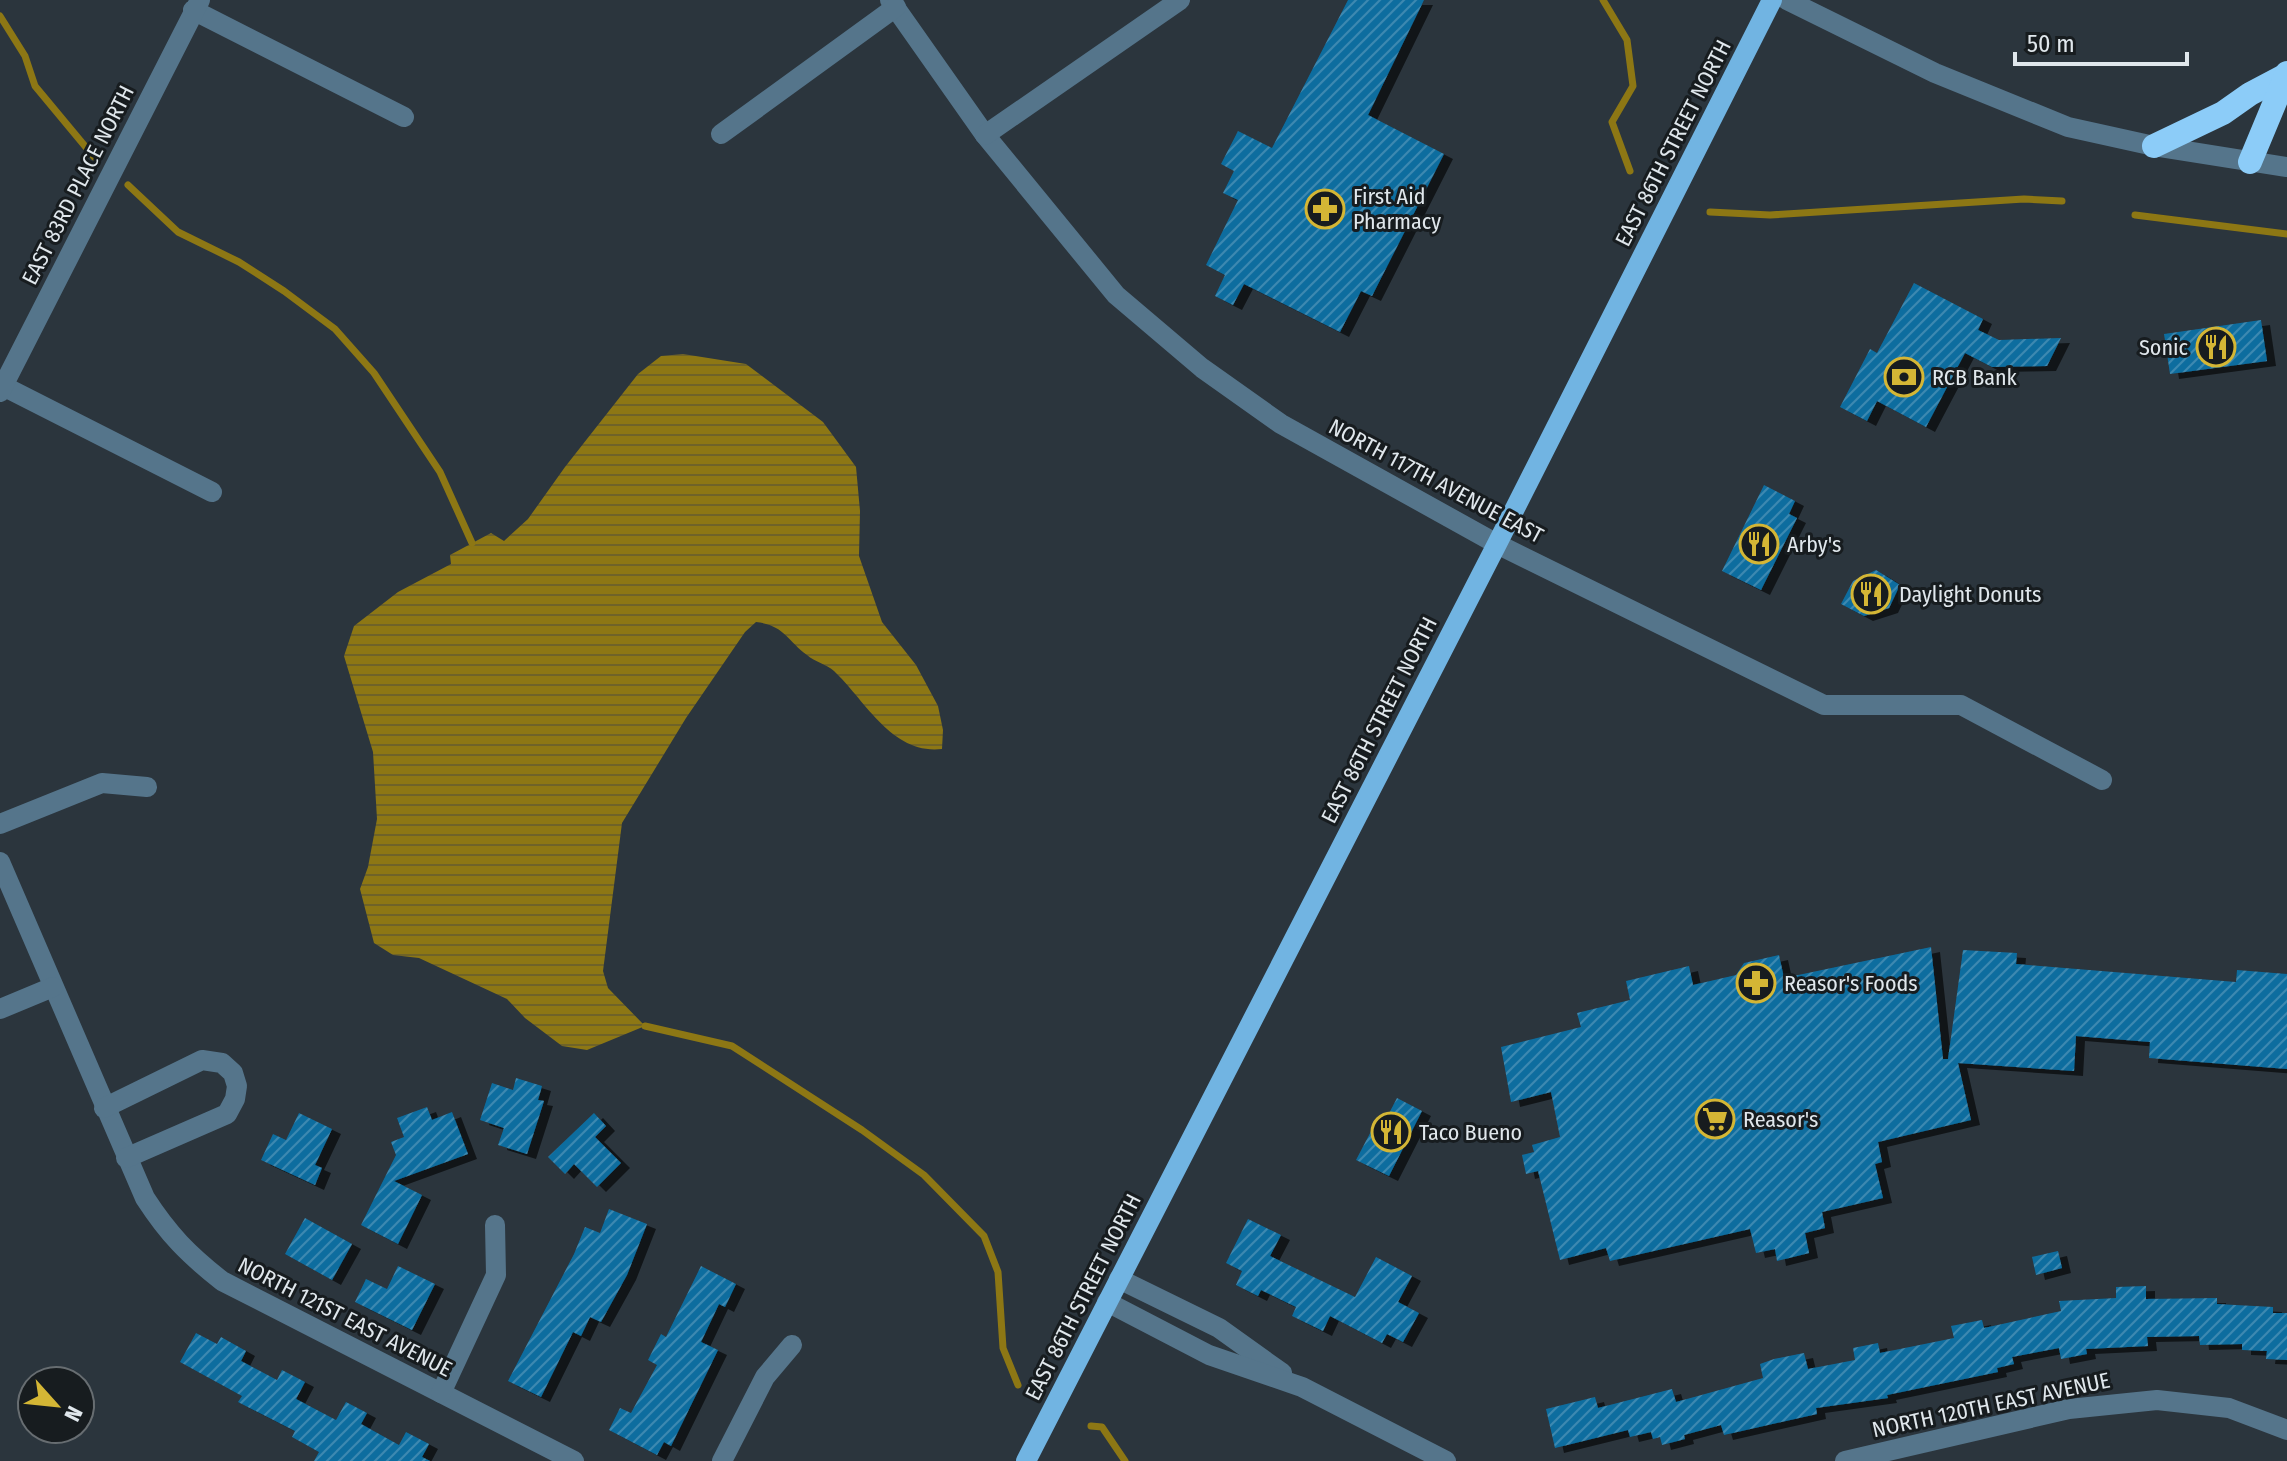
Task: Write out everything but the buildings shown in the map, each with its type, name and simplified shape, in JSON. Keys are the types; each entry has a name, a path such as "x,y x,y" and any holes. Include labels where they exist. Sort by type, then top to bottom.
{"highway":[{"path":"2154,146 2223,113 2287,74"},
{"path":"2250,162 2287,74"}],"main road":[{"name":"EAST 86TH STREET NORTH","path":"1026,1461 1497,544 1772,0"}],"street":[{"path":"985,135 1180,0"},
{"path":"1787,0 1935,73 2068,127 2154,146 2287,167"},
{"path":"721,134 893,4"},
{"name":"NORTH 117TH AVENUE EAST","path":"893,4 985,135 1116,295 1202,368 1281,424 1497,544 1824,705 1961,705 2102,780"},
{"path":"196,5 404,117"},
{"name":"EAST 83RD PLACE NORTH","path":"2,389 196,5"},
{"path":"2,389 212,492"},
{"path":"0,824 102,783 147,787"},
{"name":"NORTH 121ST EAST AVENUE","path":"0,862 145,1198 168,1232 188,1254 222,1281 574,1461"},
{"path":"0,1009 53,987"},
{"path":"104,1108 202,1060 222,1063 233,1073 237,1086 235,1099 227,1114 126,1158"},
{"path":"441,1393 496,1275 495,1225"},
{"path":"1119,1279 1219,1328 1302,1387 1446,1461"},
{"path":"1107,1302 1209,1355 1302,1387"},
{"path":"722,1461 765,1377 792,1345"},
{"name":"NORTH 120TH EAST AVENUE","path":"1845,1461 1881,1457 2069,1409 2157,1400 2229,1408 2287,1430"}],"shaded area":[{"path":"683,354 746,364 823,422 856,467 860,511 859,556 882,622 916,665 938,706 943,730 942,749 924,749 894,735 834,671 810,657 773,626 756,622 745,632 686,718 622,823 603,971 608,988 645,1026 587,1050 562,1046 525,1018 507,999 419,958 393,955 374,943 360,889 368,867 377,819 373,752 344,656 354,626 398,592 451,564 450,555 491,533 504,541 528,519 638,374 661,356"}],"waterway":[{"path":"1603,0 1627,40 1633,86 1612,122 1630,171"},
{"path":"0,16 25,56 35,86 94,157"},
{"path":"128,185 178,232 239,262 335,329 374,373 440,472 472,543"},
{"path":"1710,212 1770,215 2024,199 2062,201"},
{"path":"2135,215 2287,234"},
{"path":"645,1026 732,1046 862,1130 924,1175 984,1236 998,1272 1003,1348 1018,1385"},
{"path":"1091,1426 1102,1427 1125,1461"}],"place":[{"name":"First Aid Pharmacy","path":"1325,209"},
{"name":"Sonic","path":"2216,347"},
{"name":"RCB Bank","path":"1904,377"},
{"name":"Arby's","path":"1759,544"},
{"name":"Daylight Donuts","path":"1871,594"},
{"name":"Reasor's Foods","path":"1756,983"},
{"name":"Reasor's","path":"1715,1119"},
{"name":"Taco Bueno","path":"1391,1132"}]}
